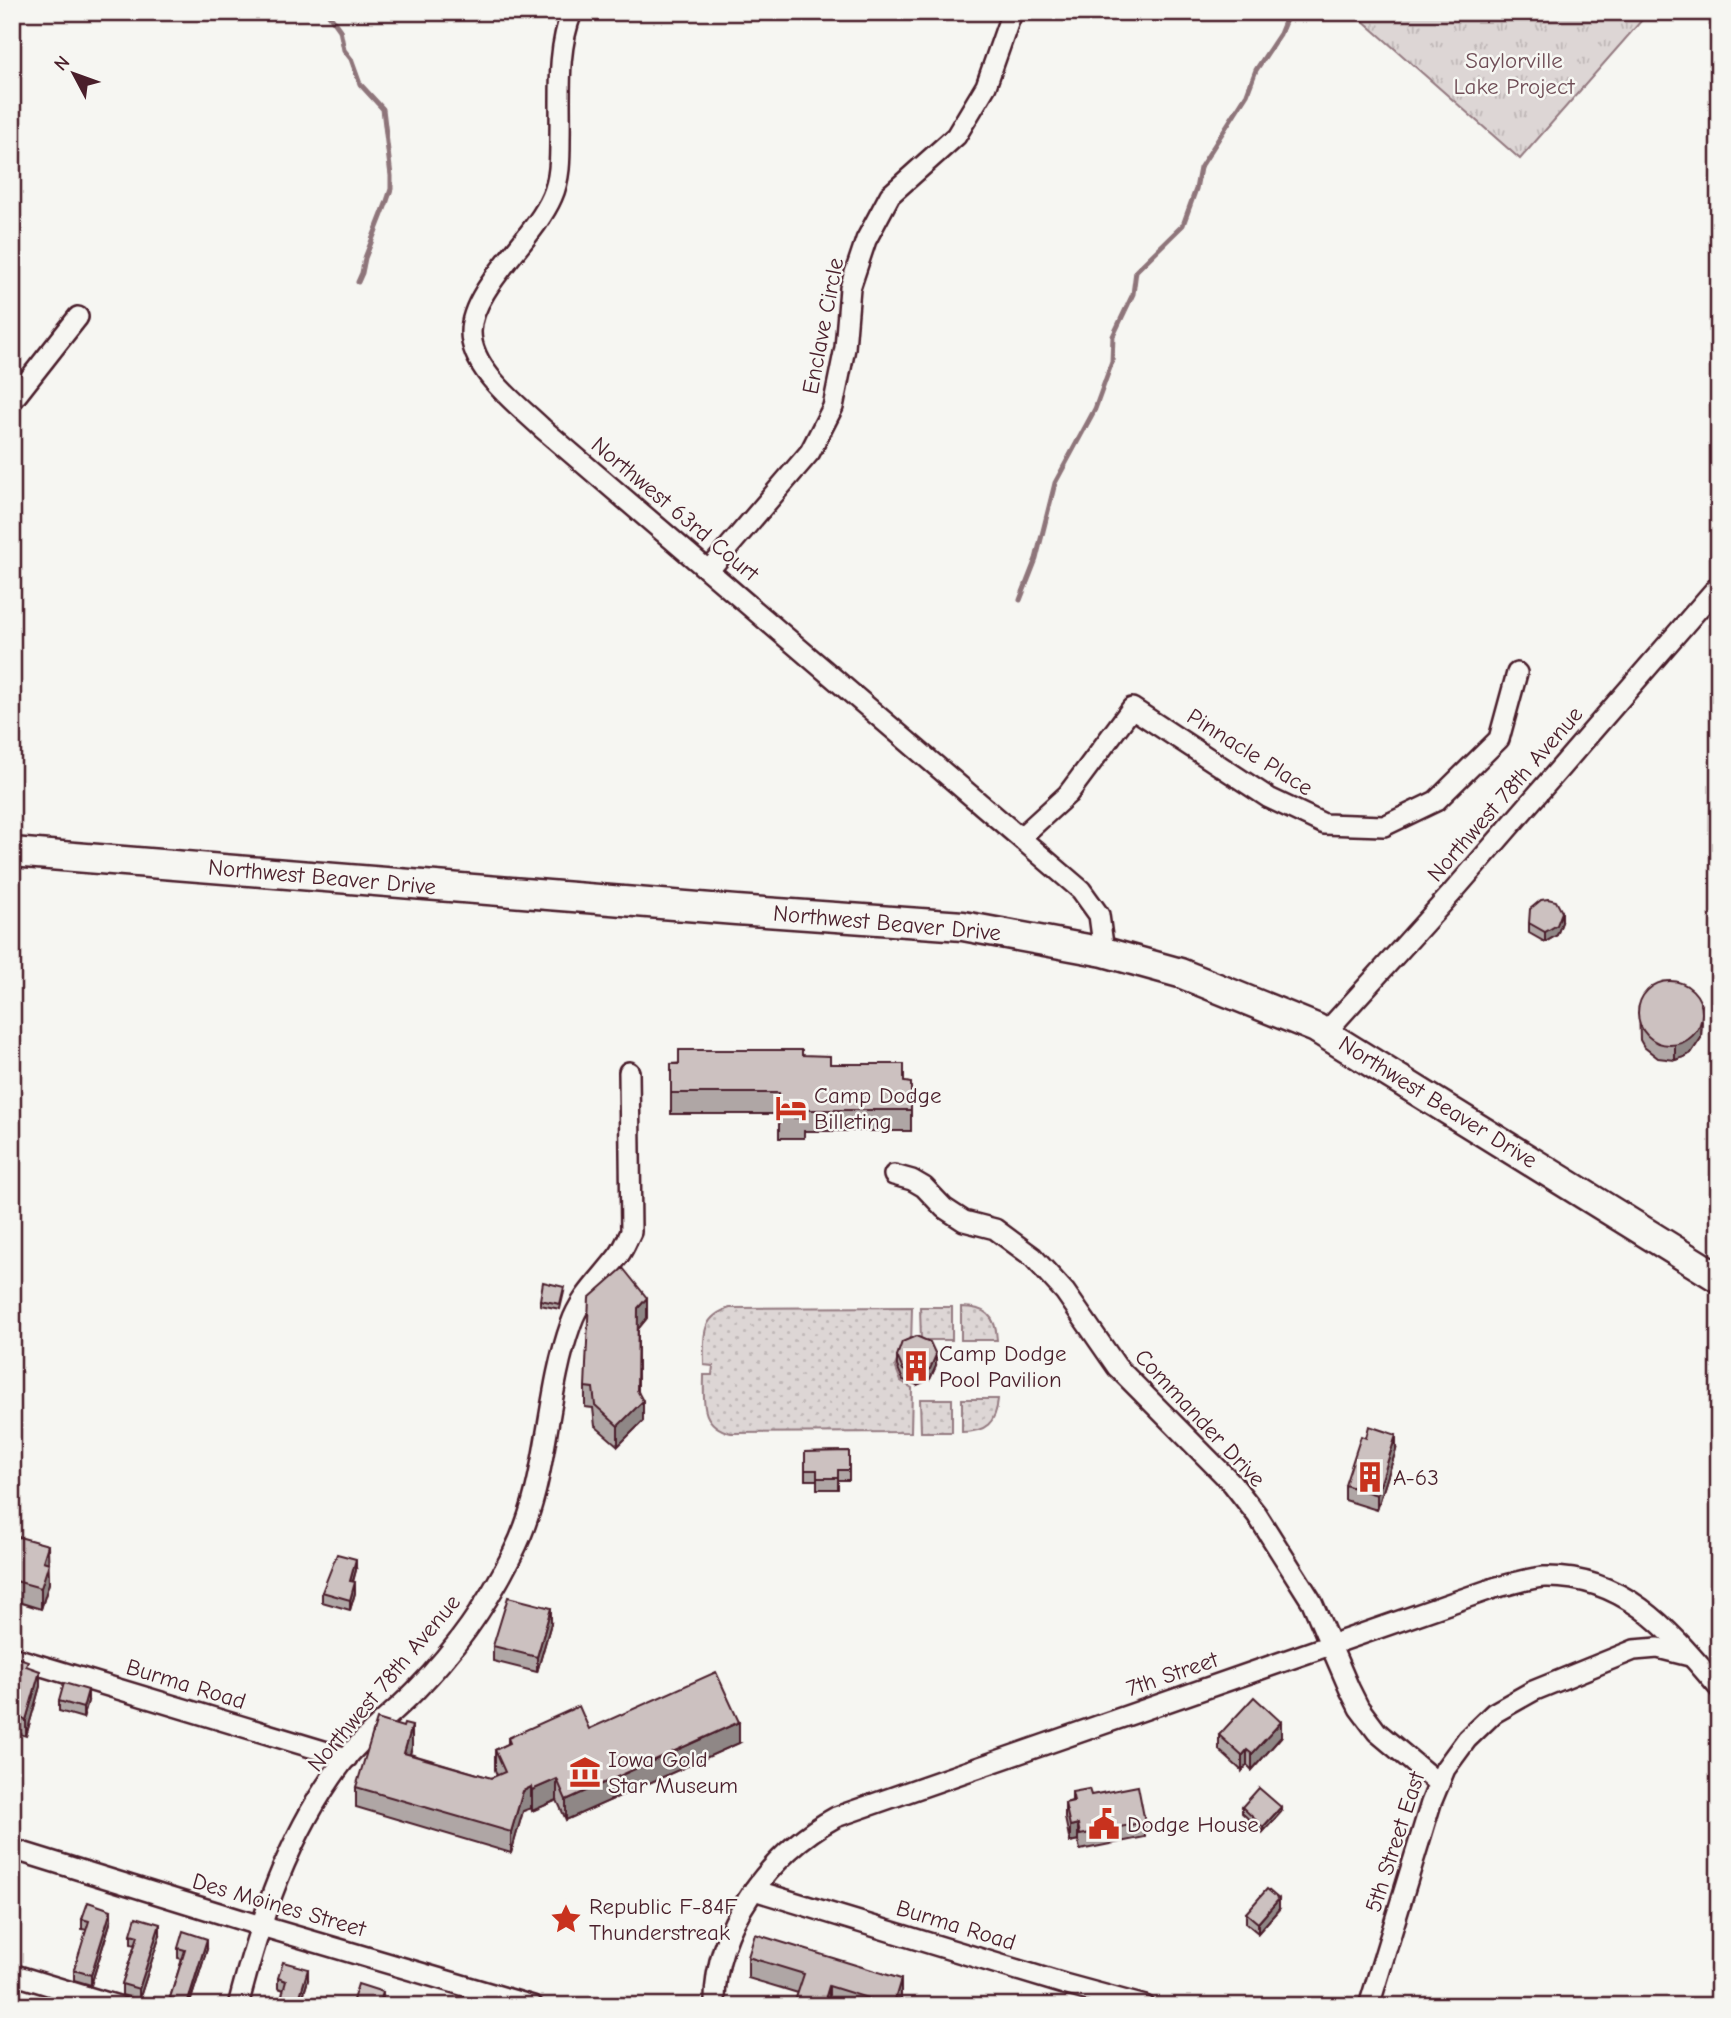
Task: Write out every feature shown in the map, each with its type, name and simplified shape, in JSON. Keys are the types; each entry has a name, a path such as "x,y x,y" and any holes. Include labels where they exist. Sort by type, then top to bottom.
{"main road":[{"name":"Northwest Beaver Drive","path":"12,852 736,911 963,926 1104,952 1180,973 1325,1033 1719,1278"}],"street":[{"name":"Northwest 63rd Court","path":"572,12 565,29 561,61 560,166 554,194 541,220 486,290 473,313 471,333 474,353 486,373 542,428 1081,890 1099,915 1104,952"},
{"name":"Enclave Circle","path":"709,570 810,452 833,407 845,348 850,288 866,240 890,195 956,136 986,86 1012,12"},
{"path":"12,401 78,317"},
{"name":"Northwest 78th Avenue","path":"1325,1033 1451,894 1719,585"},
{"name":"Pinnacle Place","path":"1021,837 1068,794 1132,708 1269,798 1324,824 1384,826 1436,801 1499,739 1517,673"},
{"name":"Northwest 78th Avenue","path":"238,2006 272,1892 296,1837 347,1758 419,1687 459,1639 495,1587 514,1553 535,1500 571,1322 593,1285 620,1254 631,1232 629,1072"},
{"name":"Commander Drive","path":"894,1175 924,1187 944,1208 964,1221 995,1229 1033,1257 1065,1292 1117,1367 1232,1483 1256,1515 1312,1602 1359,1708 1377,1732 1439,1784"},
{"name":"7th Street","path":"715,2006 723,1951 754,1890 775,1863 814,1829 836,1817 1497,1587 1544,1577 1591,1582 1634,1601 1667,1629 1719,1688"},
{"name":"5th Street East","path":"1369,2006 1431,1803 1445,1769 1466,1739 1494,1713 1533,1691 1634,1650 1658,1648 1693,1657"},
{"name":"Burma Road","path":"12,1657 347,1758"},
{"name":"Des Moines Street","path":"12,1849 533,2006"},
{"name":"Burma Road","path":"754,1890 1144,2006"},
{"path":"12,1974 118,2006"}],"green space":[{"name":"Saylorville Lake Project","path":"1353,12 1649,12 1520,159"},
{"path":"912,1307 911,1346 901,1351 895,1366 901,1381 912,1388 911,1432 731,1433 713,1424 708,1418 704,1403 704,1375 712,1375 713,1366 704,1365 704,1338 708,1323 720,1312 730,1308"},
{"path":"920,1307 952,1307 952,1340 921,1340"},
{"path":"961,1307 988,1314 994,1324 997,1340 961,1340"},
{"path":"920,1399 952,1399 952,1432 921,1432"},
{"path":"962,1399 998,1399 995,1414 988,1425 962,1432"}],"building":[{"path":"1541,900 1556,901 1562,912 1557,925 1545,932 1529,923 1530,909"},
{"path":"1670,981 1693,990 1702,1013 1693,1036 1670,1045 1647,1036 1638,1013 1647,990"},
{"path":"679,1050 802,1050 802,1055 830,1056 830,1064 904,1064 904,1082 911,1083 911,1110 804,1110 804,1118 779,1118 779,1093 671,1093 671,1064 679,1064"},
{"path":"623,1268 647,1298 638,1308 637,1390 643,1401 618,1426 595,1405 593,1388 585,1387 589,1298"},
{"path":"543,1282 564,1287 560,1304 540,1300"},
{"name":"Camp Dodge Pool Pavilion","path":"916,1336 930,1342 936,1355 930,1369 917,1375 903,1370 897,1356 902,1342"},
{"name":"A-63","path":"1369,1426 1396,1435 1377,1495 1345,1485 1361,1436 1366,1438"},
{"path":"849,1451 849,1470 838,1470 838,1478 817,1478 817,1470 805,1470 805,1452"},
{"path":"12,1535 48,1545 43,1561 49,1563 41,1588 12,1580"},
{"path":"337,1554 356,1559 350,1581 355,1582 350,1600 322,1592"},
{"path":"508,1597 551,1608 537,1657 493,1646"},
{"path":"13,1656 28,1661 26,1666 40,1671 26,1720 12,1716"},
{"name":"Iowa Gold Star Museum","path":"716,1672 739,1722 566,1800 557,1779 532,1790 531,1787 523,1791 511,1832 356,1787 377,1719 403,1727 404,1724 412,1726 404,1753 491,1778 505,1772 495,1750 510,1743 508,1738 579,1706 589,1729"},
{"path":"64,1683 88,1690 83,1708 59,1701"},
{"path":"1254,1697 1281,1722 1252,1754 1247,1750 1242,1756 1219,1735"},
{"path":"1138,1786 1145,1822 1080,1835 1078,1824 1070,1826 1065,1803 1074,1801 1072,1792 1089,1789 1091,1795"},
{"path":"1259,1788 1281,1807 1263,1827 1242,1807"},
{"path":"1267,1889 1279,1899 1258,1923 1246,1913"},
{"path":"88,1902 111,1910 91,1975 74,1970 89,1921 82,1919"},
{"path":"136,1917 160,1924 139,1989 122,1984 138,1936 131,1934"},
{"path":"183,1931 207,1939 187,2004 170,1998 185,1950 178,1948"},
{"path":"755,1934 901,1979 893,2006 829,1986 823,2006 811,2006 795,2001 804,1974 748,1957"},
{"path":"283,1962 308,1969 297,2006 279,2006 286,1981 278,1978"},
{"path":"358,1984 383,1992 379,2006 361,2006 362,2003 353,2000"},
{"path":"407,1999 429,2006 405,2006"}],"waterway":[{"path":"327,12 340,30 344,50 351,59 360,84 383,109 391,176 391,189 358,282"},
{"path":"1020,600 1036,559 1055,483 1095,409 1112,362 1113,336 1133,294 1136,271 1183,225 1196,189 1200,168 1247,94 1256,70 1280,34 1289,12"}],"place":[{"name":"Camp Dodge Billeting","path":"791,1108"},
{"name":"Camp Dodge Pool Pavilion","path":"916,1366"},
{"name":"A-63","path":"1370,1477"},
{"name":"Iowa Gold Star Museum","path":"585,1772"},
{"name":"Dodge House","path":"1104,1824"},
{"name":"Republic F-84F Thunderstreak","path":"566,1919"}]}
